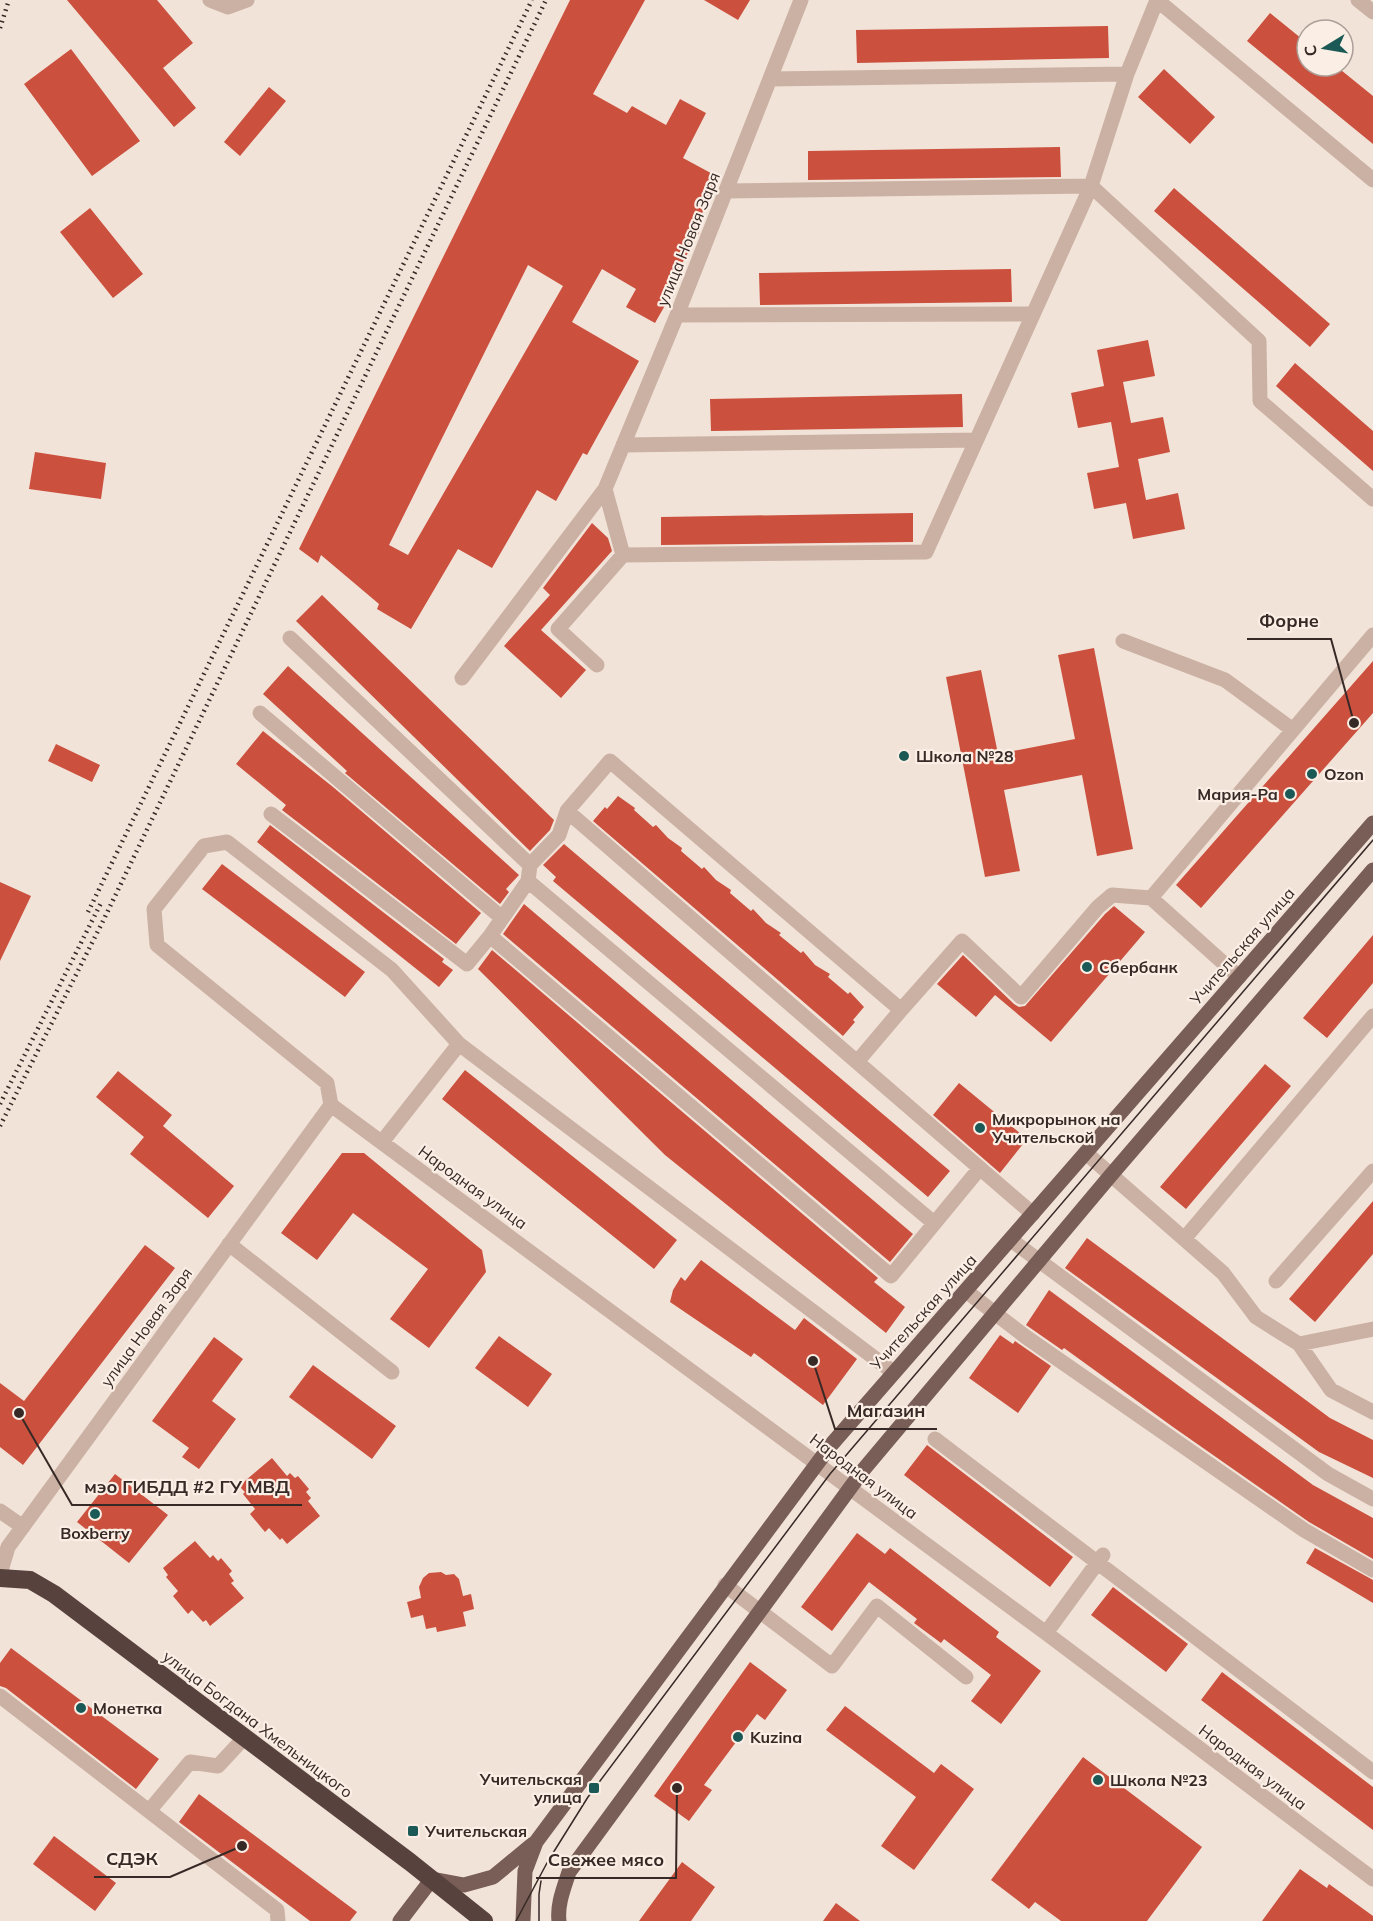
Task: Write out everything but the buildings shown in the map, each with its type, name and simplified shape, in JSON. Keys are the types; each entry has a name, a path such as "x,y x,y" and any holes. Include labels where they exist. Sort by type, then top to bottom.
{"highway":[{"name":"улица Богдана Хмельницкого","path":"0,1576 30,1581 54,1594 432,1879 484,1921"}],"main road":[{"name":"Учительская улица","path":"523,1921 525,1871 536,1842 816,1463 1373,823"},
{"path":"557,1918 569,1872 849,1488 1111,1175 1373,870"},
{"path":"400,1921 432,1879 464,1885 493,1878 536,1842"}],"street":[{"path":"210,0 228,7 247,0"},
{"name":"улица Новая Заря","path":"462,678 605,489 727,191 801,0"},
{"path":"597,664 558,629 623,555 926,552 1090,186 1126,74 1157,0 1373,180"},
{"path":"1358,0 1373,12"},
{"path":"770,79 1126,74"},
{"path":"727,191 1090,186 1259,341 1260,401 1373,499"},
{"path":"677,315 1033,314"},
{"path":"623,445 976,440"},
{"path":"605,489 623,555"},
{"path":"1151,898 1373,634"},
{"path":"290,638 529,873 934,1223"},
{"path":"1123,640 1226,680 1293,730"},
{"path":"260,714 502,918"},
{"path":"271,814 467,964 490,936 529,873 559,835 567,811 610,761 901,1010"},
{"path":"567,811 1033,1214"},
{"path":"331,1105 327,1083 157,945 154,909 204,846 227,842 392,970 459,1044 893,1372"},
{"path":"857,1062 962,941 1021,997 1098,907 1112,895 1151,898 1239,976"},
{"path":"490,936 891,1276 980,1168"},
{"path":"1185,1239 1373,1016"},
{"path":"382,1142 459,1044"},
{"name":"улица Новая Заря","path":"0,1576 8,1547 22,1527 331,1105"},
{"name":"Народная улица","path":"331,1105 1046,1633 1373,1879"},
{"path":"1086,1153 1223,1273 1256,1317 1299,1344 1331,1390 1373,1412"},
{"path":"1276,1281 1373,1171"},
{"path":"1011,1240 1328,1474 1373,1499"},
{"path":"229,1244 392,1372"},
{"path":"966,1291 1026,1337 1304,1530 1373,1570"},
{"path":"1299,1344 1373,1329"},
{"path":"935,1438 1100,1559 1373,1772"},
{"path":"0,1511 22,1527"},
{"path":"1046,1633 1100,1559"},
{"path":"725,1585 832,1665 877,1606 966,1677"},
{"path":"0,1696 277,1910 278,1921"},
{"path":"149,1811 189,1762 218,1766 244,1738"}],"tram line":[{"path":"516,1921 548,1861 588,1797 830,1474 1373,840"},
{"path":"539,1921 541,1881"}],"railway":[{"path":"0,28 9,0"},
{"path":"88,912 532,0"},
{"path":"0,1126 104,919 546,0"},
{"path":"0,1104 101,903"}],"place":[{"name":"Форне","path":"1354,723"},
{"name":"Школа №28","path":"904,756"},
{"name":"Ozon","path":"1312,774"},
{"name":"Мария-Ра","path":"1290,794"},
{"name":"Сбербанк","path":"1087,967"},
{"name":"Микрорынок на Учительской","path":"980,1128"},
{"name":"Магазин","path":"813,1361"},
{"name":"мэо ГИБДД #2 ГУ МВД","path":"19,1413"},
{"name":"Boxberry","path":"95,1514"},
{"name":"Монетка","path":"81,1708"},
{"name":"Kuzina","path":"738,1737"},
{"name":"Школа №23","path":"1098,1780"},
{"name":"Учительская улица","path":"594,1788"},
{"name":"Свежее мясо","path":"677,1788"},
{"name":"Учительская","path":"413,1831"},
{"name":"СДЭК","path":"242,1846"}]}
